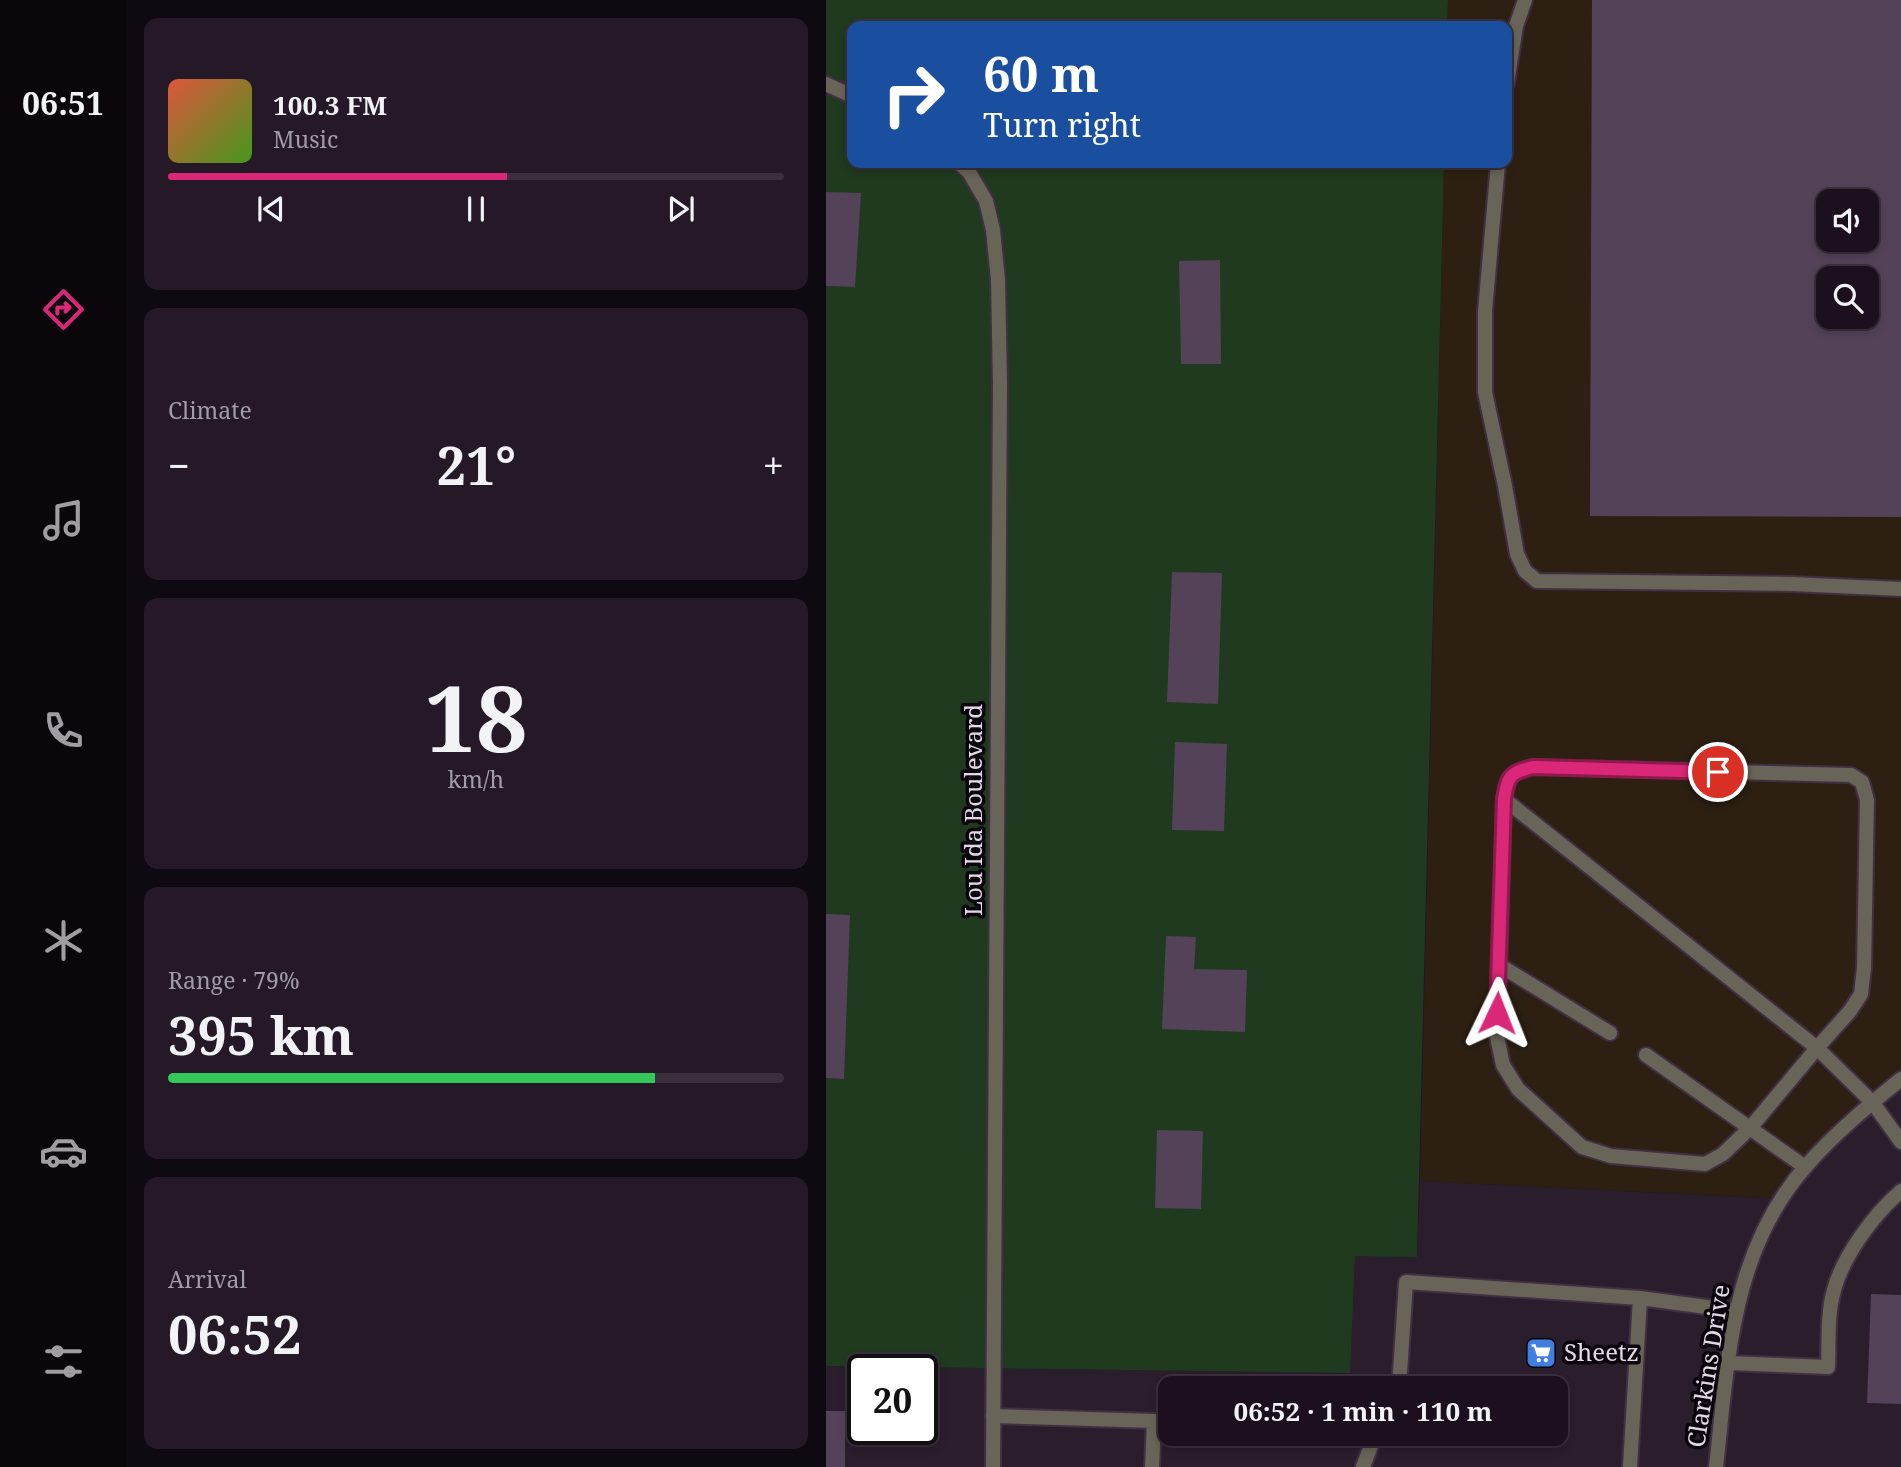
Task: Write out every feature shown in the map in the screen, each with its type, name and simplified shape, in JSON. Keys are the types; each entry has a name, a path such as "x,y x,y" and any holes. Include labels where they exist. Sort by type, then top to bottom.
{"street":[{"path":"1512,51 1516,26 1525,0"},
{"path":"826,83 847,94"},
{"name":"Lou Ida Boulevard","path":"965,168 986,201 993,230 998,293 1000,397 993,1467"},
{"path":"1498,168 1485,311 1485,392 1517,554 1525,571 1537,581 1792,584 1901,589"},
{"path":"1533,767 1851,775 1862,782 1867,800 1864,968 1861,994 1850,1011 1751,1127 1723,1154 1705,1164 1611,1156 1583,1147 1517,1090 1503,1065 1497,1037 1504,799 1507,780 1514,772 1533,767"},
{"path":"1504,799 1817,1048 1872,1103 1901,1142"},
{"path":"1499,965 1610,1033"},
{"path":"1646,1055 1805,1167"},
{"name":"Clarkins Drive","path":"1716,1467 1736,1311 1742,1286 1768,1222 1805,1167 1841,1130 1901,1079"},
{"path":"1728,1363 1828,1367 1833,1291 1843,1264 1887,1203 1901,1191"},
{"path":"1400,1376 1406,1282 1640,1298 1736,1311"},
{"path":"1630,1467 1640,1298"},
{"path":"993,1416 1154,1421 1152,1467"},
{"path":"1363,1467 1371,1446"}],"shaded area":[{"path":"1448,0 1901,0 1901,1079 1841,1130 1783,1199 1420,1181 1444,168 1512,168 1512,21 1447,21"},
{"path":"1901,1079 1901,1467 826,1467 826,1366 847,1366 847,1445 938,1445 938,1367 1349,1373 1355,1255 1417,1257 1420,1181 1782,1199"}],"green space":[{"path":"826,0 1448,0 1447,21 847,21 847,168 1444,168 1417,1257 1355,1256 1350,1373 938,1367 938,1354 847,1354 847,1366 826,1366"}],"building":[{"path":"1592,0 1901,0 1901,517 1590,516"},
{"path":"826,192 861,193 855,287 826,286"},
{"path":"1220,260 1221,364 1181,364 1179,261"},
{"path":"1172,572 1222,573 1218,704 1167,702"},
{"path":"1175,742 1227,744 1224,831 1172,830"},
{"path":"826,914 850,915 844,1079 826,1078"},
{"path":"1166,936 1196,937 1194,969 1247,970 1245,1032 1162,1029"},
{"path":"1157,1130 1203,1131 1201,1209 1155,1208"},
{"path":"1871,1294 1901,1295 1901,1404 1867,1403"},
{"path":"826,1411 845,1411 845,1467 826,1467"}],"place":[{"name":"Sheetz","path":"1541,1353"}],"route":[{"path":"1497,1013 1504,799 1507,780 1514,772 1533,767 1718,772"}]}
